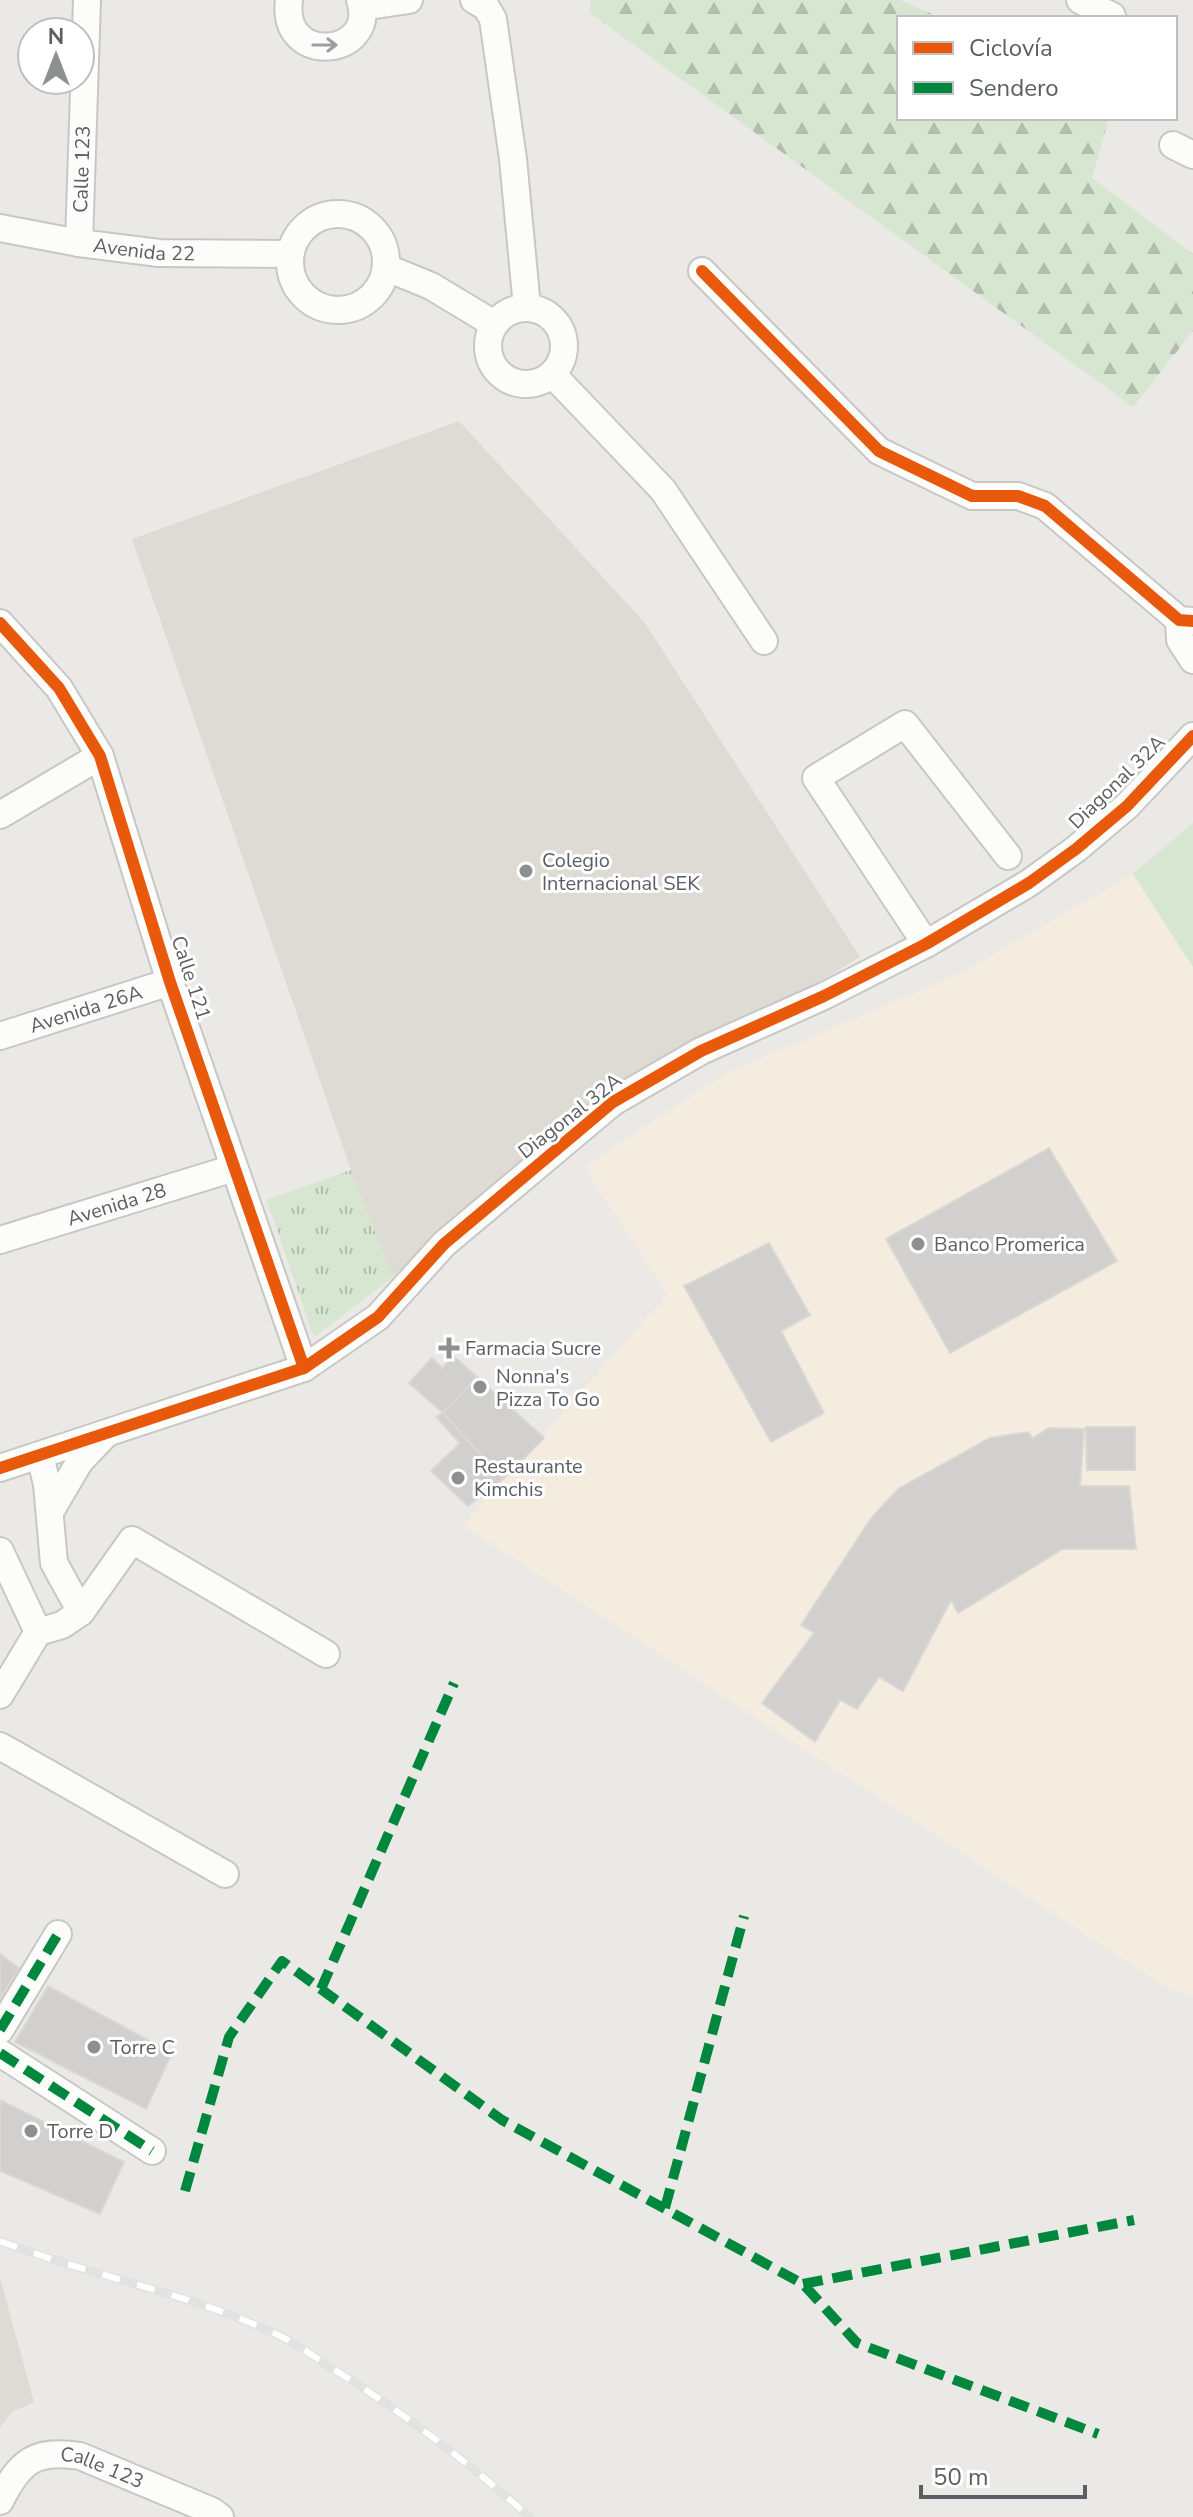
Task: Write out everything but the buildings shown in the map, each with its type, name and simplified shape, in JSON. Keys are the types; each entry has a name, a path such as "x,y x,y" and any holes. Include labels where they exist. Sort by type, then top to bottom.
{"street":[{"name":"Calle 123","path":"79,243 87,0"},
{"path":"289,0 289,22 296,34 315,47 329,48 341,45 352,37 360,26 361,4 409,0"},
{"path":"474,0 486,7 493,19 513,159 527,307"},
{"path":"1080,0 1112,16"},
{"path":"345,213 363,219 377,232 385,249 387,268 380,286 368,300 351,309 331,310 313,303 299,291 291,273 290,254 296,237 309,223 326,214 345,213"},
{"name":"Avenida 22","path":"0,228 79,243 159,253 290,254"},
{"path":"387,268 431,286 494,324"},
{"path":"702,271 879,451 972,496 1018,496 1045,506 1186,620 1180,640 1193,660"},
{"path":"527,307 542,311 554,319 562,332 565,347 561,362 552,374 530,383 506,378 497,370 488,348 494,324 514,309 527,307"},
{"path":"552,374 663,490 764,641"},
{"name":"Calle 121","path":"0,623 59,688 100,756 170,982 304,1368"},
{"path":"926,944 816,778 905,724 1008,856"},
{"name":"Diagonal 32A","path":"0,1468 304,1368 378,1317 444,1244 613,1102 701,1051 824,996 926,944 1029,883 1127,806 1193,736"},
{"path":"0,815 100,756"},
{"name":"Avenida 26A","path":"0,1036 170,982"},
{"name":"Avenida 28","path":"0,1240 234,1168"},
{"path":"50,1512 80,1461 106,1434"},
{"path":"40,1456 47,1484 54,1563 81,1612"},
{"path":"0,1695 38,1632 62,1625 81,1612 132,1540 326,1654"},
{"path":"0,1551 38,1632"},
{"path":"0,1746 225,1874"},
{"path":"0,2030 58,1934"},
{"path":"0,2053 152,2151"},
{"name":"Calle 123","path":"0,2501 11,2479 24,2464 42,2455 61,2453 80,2456 220,2517"}],"shaded area":[{"name":"Colegio Internacional SEK","path":"459,421 645,623 860,957 614,1106 314,1337 267,1200 351,1170 132,539"},
{"path":"1133,874 1193,967 1193,1996 1172,1991 463,1525 668,1294 584,1167 727,1073 957,975"},
{"path":"0,2278 34,2402 12,2412 0,2427"}],"green space":[{"path":"590,0 901,0 937,16 897,16 897,120 1108,120 1092,178 1193,254 1193,331 1133,407 590,13"},
{"path":"1193,823 1193,967 1133,874"},
{"path":"351,1170 393,1277 314,1337 267,1200"}],"railway":[{"path":"0,2241 175,2296 285,2338 408,2419 530,2517"}],"marked path":[{"path":"321,1989 454,1683"},
{"path":"665,2208 744,1916"},
{"path":"0,2030 58,1934"},
{"path":"185,2191 229,2037 282,1961 502,2120 803,2284 857,2343 1098,2434"},
{"path":"0,2053 152,2151"},
{"path":"803,2284 1134,2220"}],"cycle path":[{"path":"702,271 879,451 972,496 1018,496 1045,506 1179,620 1193,621"},
{"path":"0,623 59,688 100,756 170,982 304,1368"},
{"path":"0,1468 304,1368 378,1317 444,1244 613,1102 701,1051 824,996 926,944 1029,883 1127,806 1193,736"}],"place":[{"name":"Colegio Internacional SEK","path":"526,871"},
{"name":"Banco Promerica","path":"918,1244"},
{"name":"Farmacia Sucre","path":"449,1348"},
{"name":"Nonna's Pizza To Go","path":"480,1387"},
{"name":"Restaurante Kimchis","path":"458,1478"},
{"name":"Torre C","path":"94,2047"},
{"name":"Torre D","path":"31,2131"}]}
